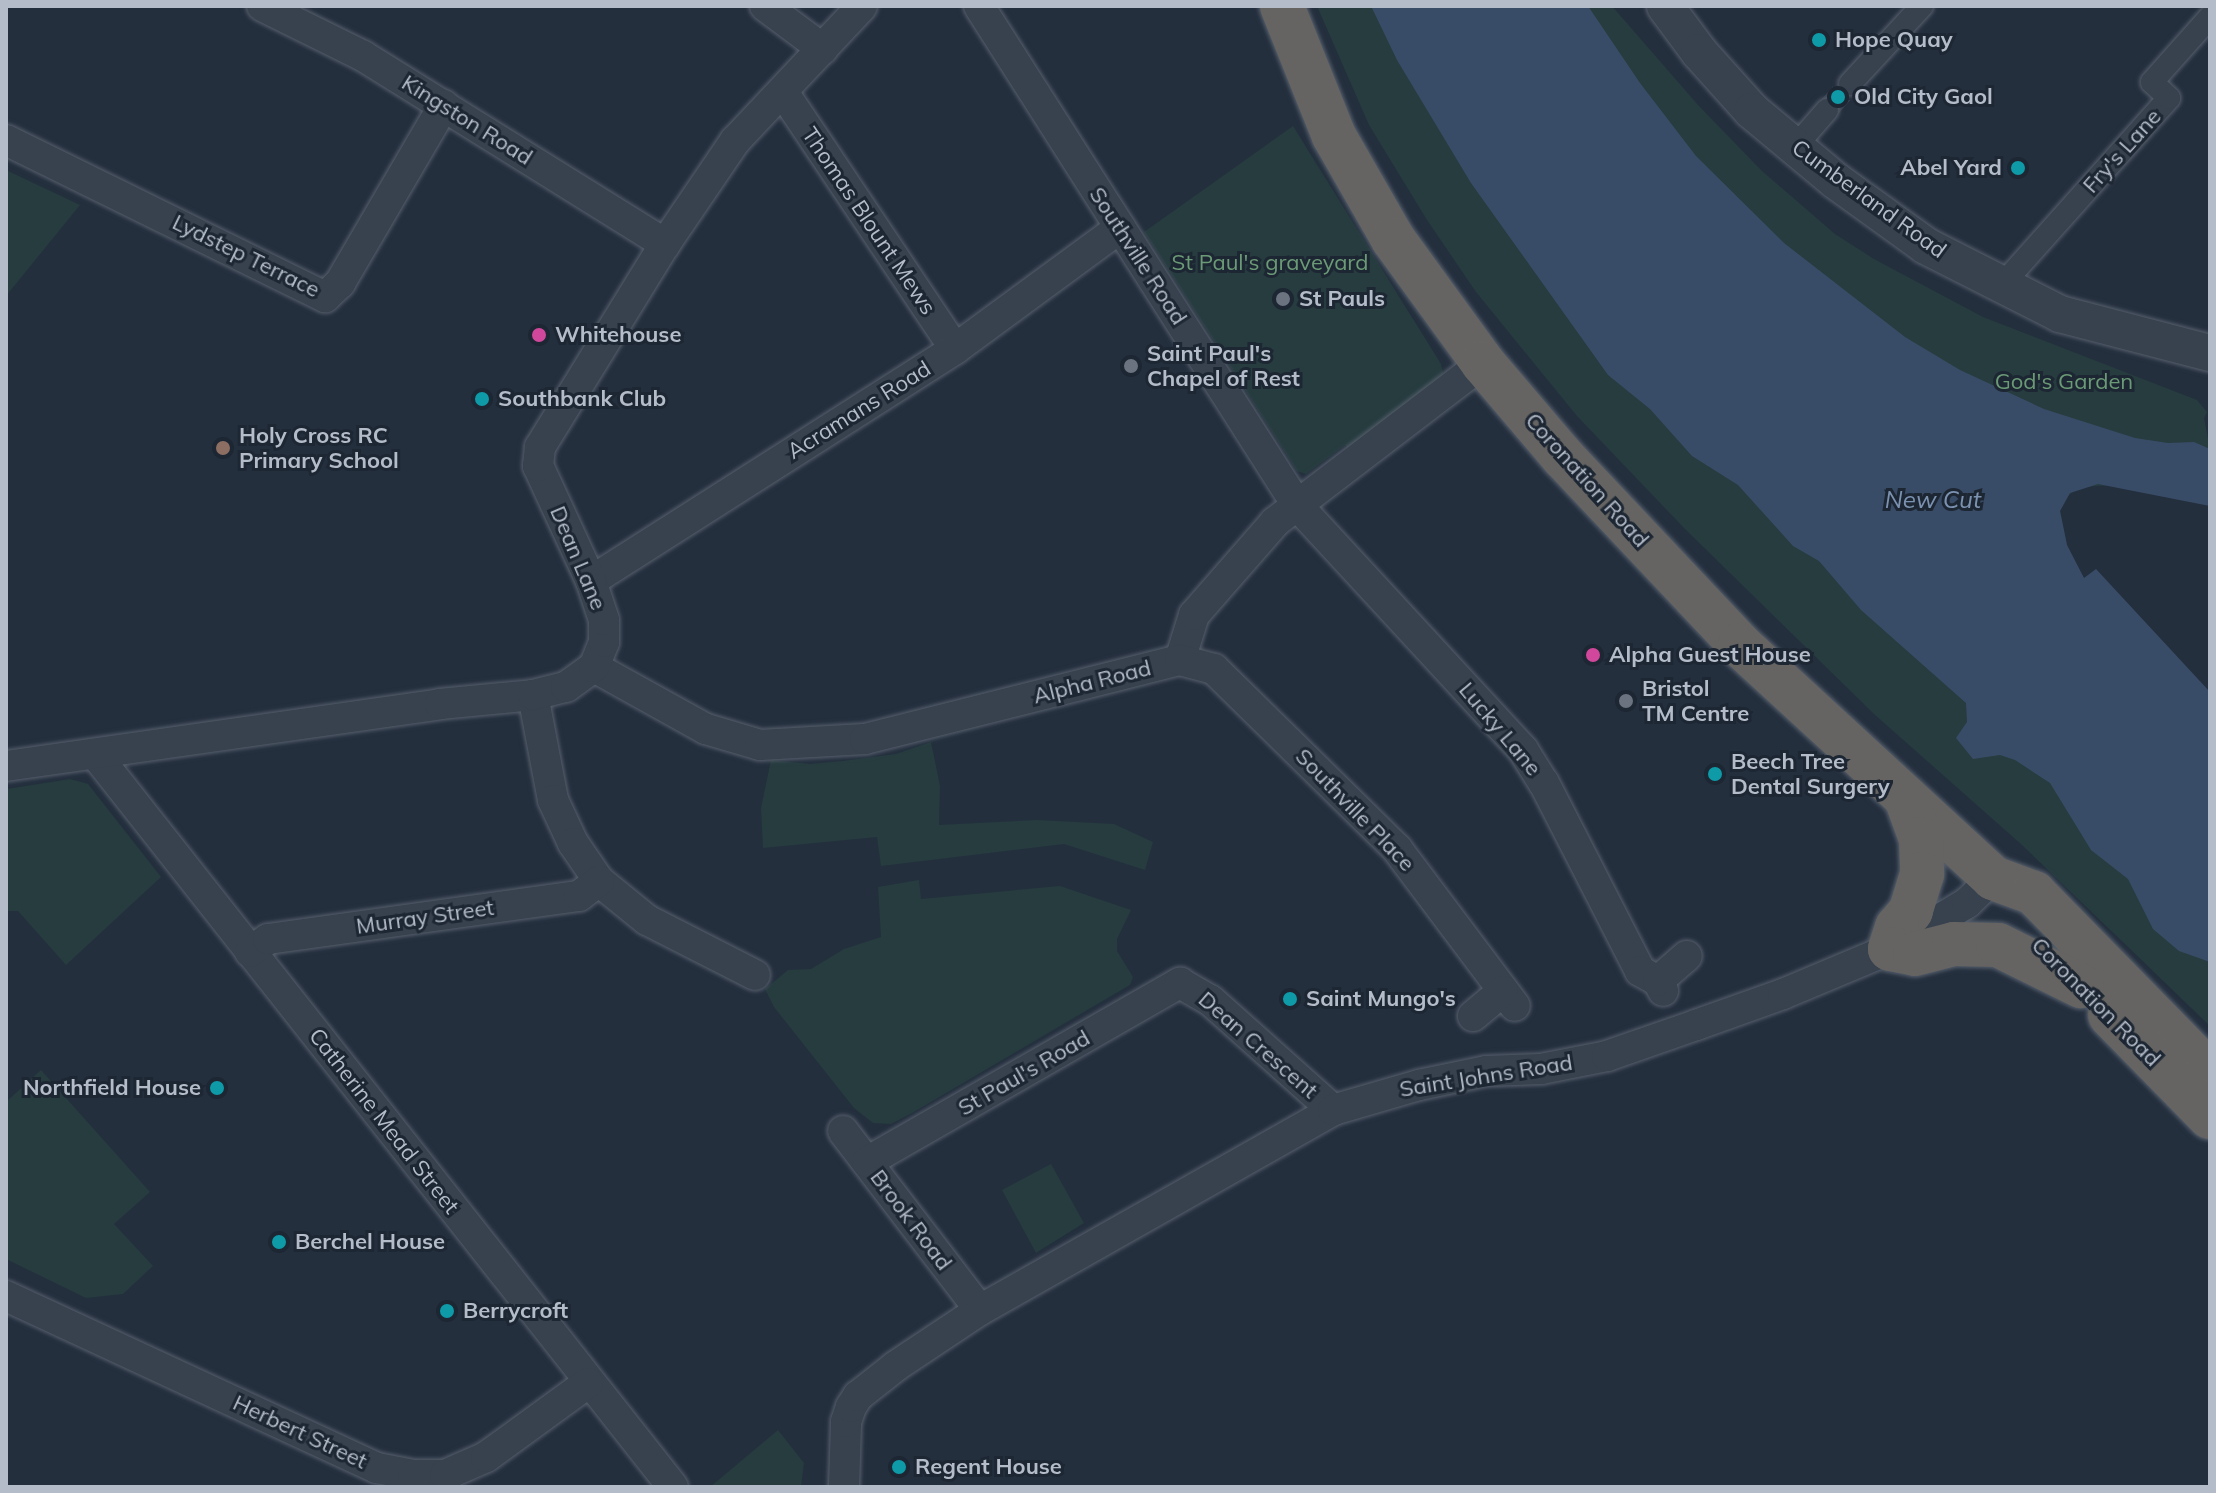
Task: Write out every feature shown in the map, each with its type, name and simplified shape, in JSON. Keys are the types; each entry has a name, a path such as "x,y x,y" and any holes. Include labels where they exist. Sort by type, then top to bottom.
{"highway":[{"name":"Coronation Road","path":"1282,6 1334,136 1393,239 1483,363 1563,457 1740,645 1993,878 2034,893 2210,1073"},
{"path":"1906,798 1921,839 1922,874 1911,911 1897,927 1890,949 1915,954 1954,944 1998,945 2081,986"},
{"name":"Coronation Road","path":"1993,878 2011,917 2210,1117"}],"street":[{"name":"Kingston Road","path":"262,6 363,56 665,244"},
{"path":"765,6 823,49"},
{"name":"Dean Lane","path":"594,667 604,642 604,620 591,581 538,466 537,455 665,244 735,141 862,6"},
{"name":"Southville Road","path":"979,6 1297,505"},
{"name":"Cumberland Road","path":"1665,6 1699,52 1752,111 1836,181 1926,246 2060,314 2210,353"},
{"path":"1850,84 1922,6"},
{"name":"Fry's Lane","path":"2001,286 2169,98 2152,82 2210,17"},
{"name":"Thomas Blount Mews","path":"783,92 955,349"},
{"name":"Lydstep Terrace","path":"6,140 325,297 340,283 444,105"},
{"path":"1795,147 1827,110"},
{"name":"Acramans Road","path":"591,581 955,349 1120,228"},
{"name":"Alpha Road","path":"594,667 706,729 760,745 865,739 1180,660 1194,615 1275,522 1483,363"},
{"name":"Lucky Lane","path":"1297,505 1523,750 1544,783 1640,971 1660,986 1687,956"},
{"name":"Southville Place","path":"1180,660 1214,669 1397,849 1509,998 1473,1016"},
{"path":"6,766 440,704 533,695 566,687 594,667"},
{"path":"533,695 553,800 573,843 599,881 647,920 755,975"},
{"name":"Catherine Mead Street","path":"96,755 673,1487"},
{"name":"Saint Johns Road","path":"844,1487 846,1422 858,1396 980,1310 1333,1110 1392,1090 1486,1071 1541,1069 1607,1056 1783,994 1890,949 1967,903 1993,878"},
{"name":"Murray Street","path":"250,952 268,939 579,896 599,881"},
{"name":"Dean Crescent","path":"1180,983 1210,1000 1333,1110"},
{"name":"St Paul's Road","path":"867,1162 1180,983"},
{"name":"Brook Road","path":"843,1131 980,1310"},
{"name":"Herbert Street","path":"6,1296 377,1468 444,1481 486,1457 588,1383"}],"green space":[{"path":"1317,6 1404,6 1994,725 2210,892 2210,1026 2022,845 1874,714 1684,528 1577,416 1476,292 1427,220 1369,125"},
{"name":"God's Garden","path":"1577,6 1612,6 1698,105 1762,171 1835,234 1874,259 1983,317 2197,400 2207,412 2204,418 2210,449 2204,447 2191,502 2115,485 2079,487 2063,500 2060,511 2067,545 2007,411 1745,232"},
{"name":"St Paul's graveyard","path":"1293,126 1441,364 1443,373 1439,383 1351,453 1345,445 1306,474 1297,471 1144,232"},
{"path":"6,170 80,205 6,296"},
{"path":"931,742 940,786 939,825 1037,820 1114,824 1153,842 1145,870 1064,844 881,866 877,837 763,848 761,808 771,760 810,764 843,761 896,754"},
{"path":"70,779 88,784 161,877 66,965 18,911 6,911 6,789"},
{"path":"919,880 921,899 1060,886 1131,910 1117,939 1117,951 1133,977 1130,985 912,1113 891,1124 873,1123 854,1108 774,1007 765,989 788,970 811,969 844,949 881,937 878,887"},
{"path":"41,1070 150,1192 114,1224 153,1266 123,1294 86,1298 6,1259 6,1102"},
{"path":"1051,1164 1084,1223 1036,1253 1002,1190"},
{"path":"778,1430 804,1463 801,1487 710,1487"}],"water":[{"name":"New Cut","path":"1371,6 1588,6 1640,83 1696,156 1784,243 1905,337 1960,370 2044,409 2135,438 2168,443 2194,442 2210,449 2210,506 2098,484 2070,493 2060,511 2067,545 2084,578 2096,569 2210,692 2210,962 2179,951 2153,929 2128,879 2091,850 2050,783 2015,760 2000,755 1973,759 1956,738 1967,722 1966,703 1861,610 1819,561 1793,546 1738,485 1692,456 1650,409 1608,375 1471,183 1397,60"}],"tunnel":[{"path":"1827,110 1850,84"}],"place":[{"name":"Hope Quay","path":"1819,40"},
{"name":"Old City Gaol","path":"1838,97"},
{"name":"Abel Yard","path":"2018,168"},
{"name":"St Pauls","path":"1283,299"},
{"name":"Whitehouse","path":"539,335"},
{"name":"Saint Paul's Chapel of Rest","path":"1131,366"},
{"name":"Southbank Club","path":"482,399"},
{"name":"Holy Cross RC Primary School","path":"223,448"},
{"name":"Alpha Guest House","path":"1593,655"},
{"name":"Bristol TM Centre","path":"1626,701"},
{"name":"Beech Tree Dental Surgery","path":"1715,774"},
{"name":"Saint Mungo's","path":"1290,999"},
{"name":"Northfield House","path":"217,1088"},
{"name":"Berchel House","path":"279,1242"},
{"name":"Berrycroft","path":"447,1311"},
{"name":"Regent House","path":"899,1467"}]}
